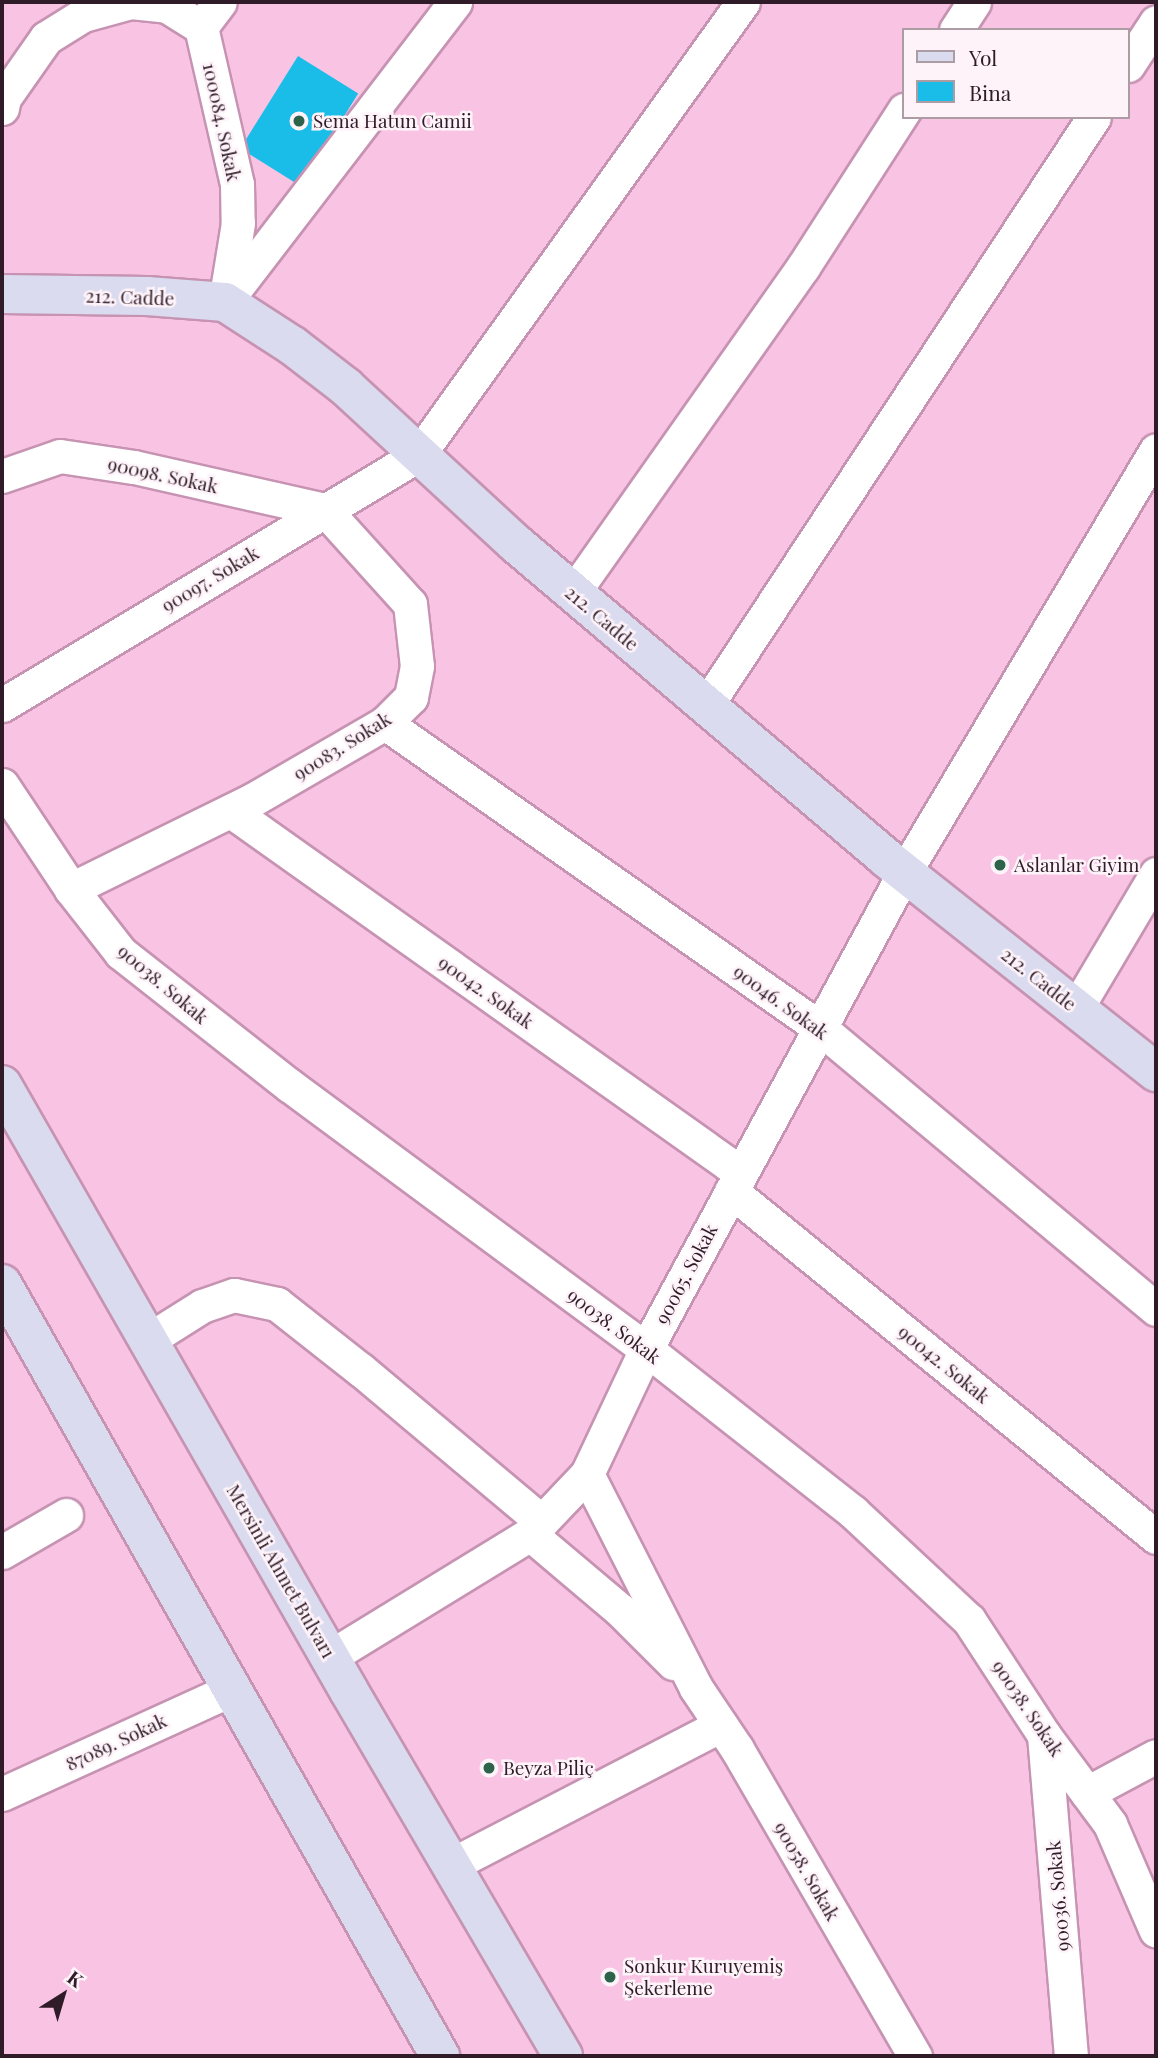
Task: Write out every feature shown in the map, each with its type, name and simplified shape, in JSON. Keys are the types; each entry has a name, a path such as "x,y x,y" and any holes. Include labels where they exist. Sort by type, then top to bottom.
{"main road":[{"name":"212. Cadde","path":"2,293 146,296 225,302 346,387 573,593 706,706 904,873 1156,1072"},
{"name":"Mersinli Ahmet Bulvarı","path":"2,1085 349,1691 563,2056"},
{"path":"2,1284 440,2056"}],"street":[{"name":"100084. Sokak","path":"2,108 4,98 46,38 83,15 131,2 166,4 210,14 237,184 238,223 225,302"},
{"path":"225,302 455,2"},
{"path":"419,454 743,2"},
{"path":"957,28 974,2"},
{"path":"1130,62 1156,22"},
{"path":"573,593 803,267 902,113"},
{"path":"706,706 1093,119"},
{"name":"90065. Sokak","path":"331,1656 535,1527 587,1474 646,1349 904,873 1156,451"},
{"name":"90097. Sokak","path":"2,705 419,454"},
{"name":"90098. Sokak","path":"2,476 60,456 134,467 325,510"},
{"name":"90083. Sokak","path":"71,890 231,811 386,723 411,697 417,666 410,604 325,510"},
{"name":"90046. Sokak","path":"386,723 820,1028 1156,1309"},
{"name":"90038. Sokak","path":"2,785 71,890 121,953 289,1085 646,1349 853,1512 969,1620 1044,1735 1110,1824 1156,1931"},
{"name":"90042. Sokak","path":"231,811 736,1182 1153,1527"},
{"path":"1076,1009 1156,874"},
{"name":"90058. Sokak","path":"148,1340 202,1306 234,1295 277,1304 361,1370 535,1527 696,1688"},
{"name":"90058. Sokak","path":"587,1474 696,1688 721,1725 915,2056"},
{"path":"2,1552 66,1515"},
{"name":"87089. Sokak","path":"2,1794 230,1690"},
{"path":"451,1865 721,1725"},
{"name":"90036. Sokak","path":"1044,1735 1071,2056"},
{"path":"1087,1793 1156,1756"}],"building":[{"name":"Sema Hatun Camii","path":"298,56 358,94 300,186 240,148"}],"place":[{"name":"Sema Hatun Camii","path":"299,121"},
{"name":"Aslanlar Giyim","path":"1000,865"},
{"name":"Beyza Piliç","path":"489,1768"},
{"name":"Sonkur Kuruyemiş Şekerleme","path":"610,1977"}]}
